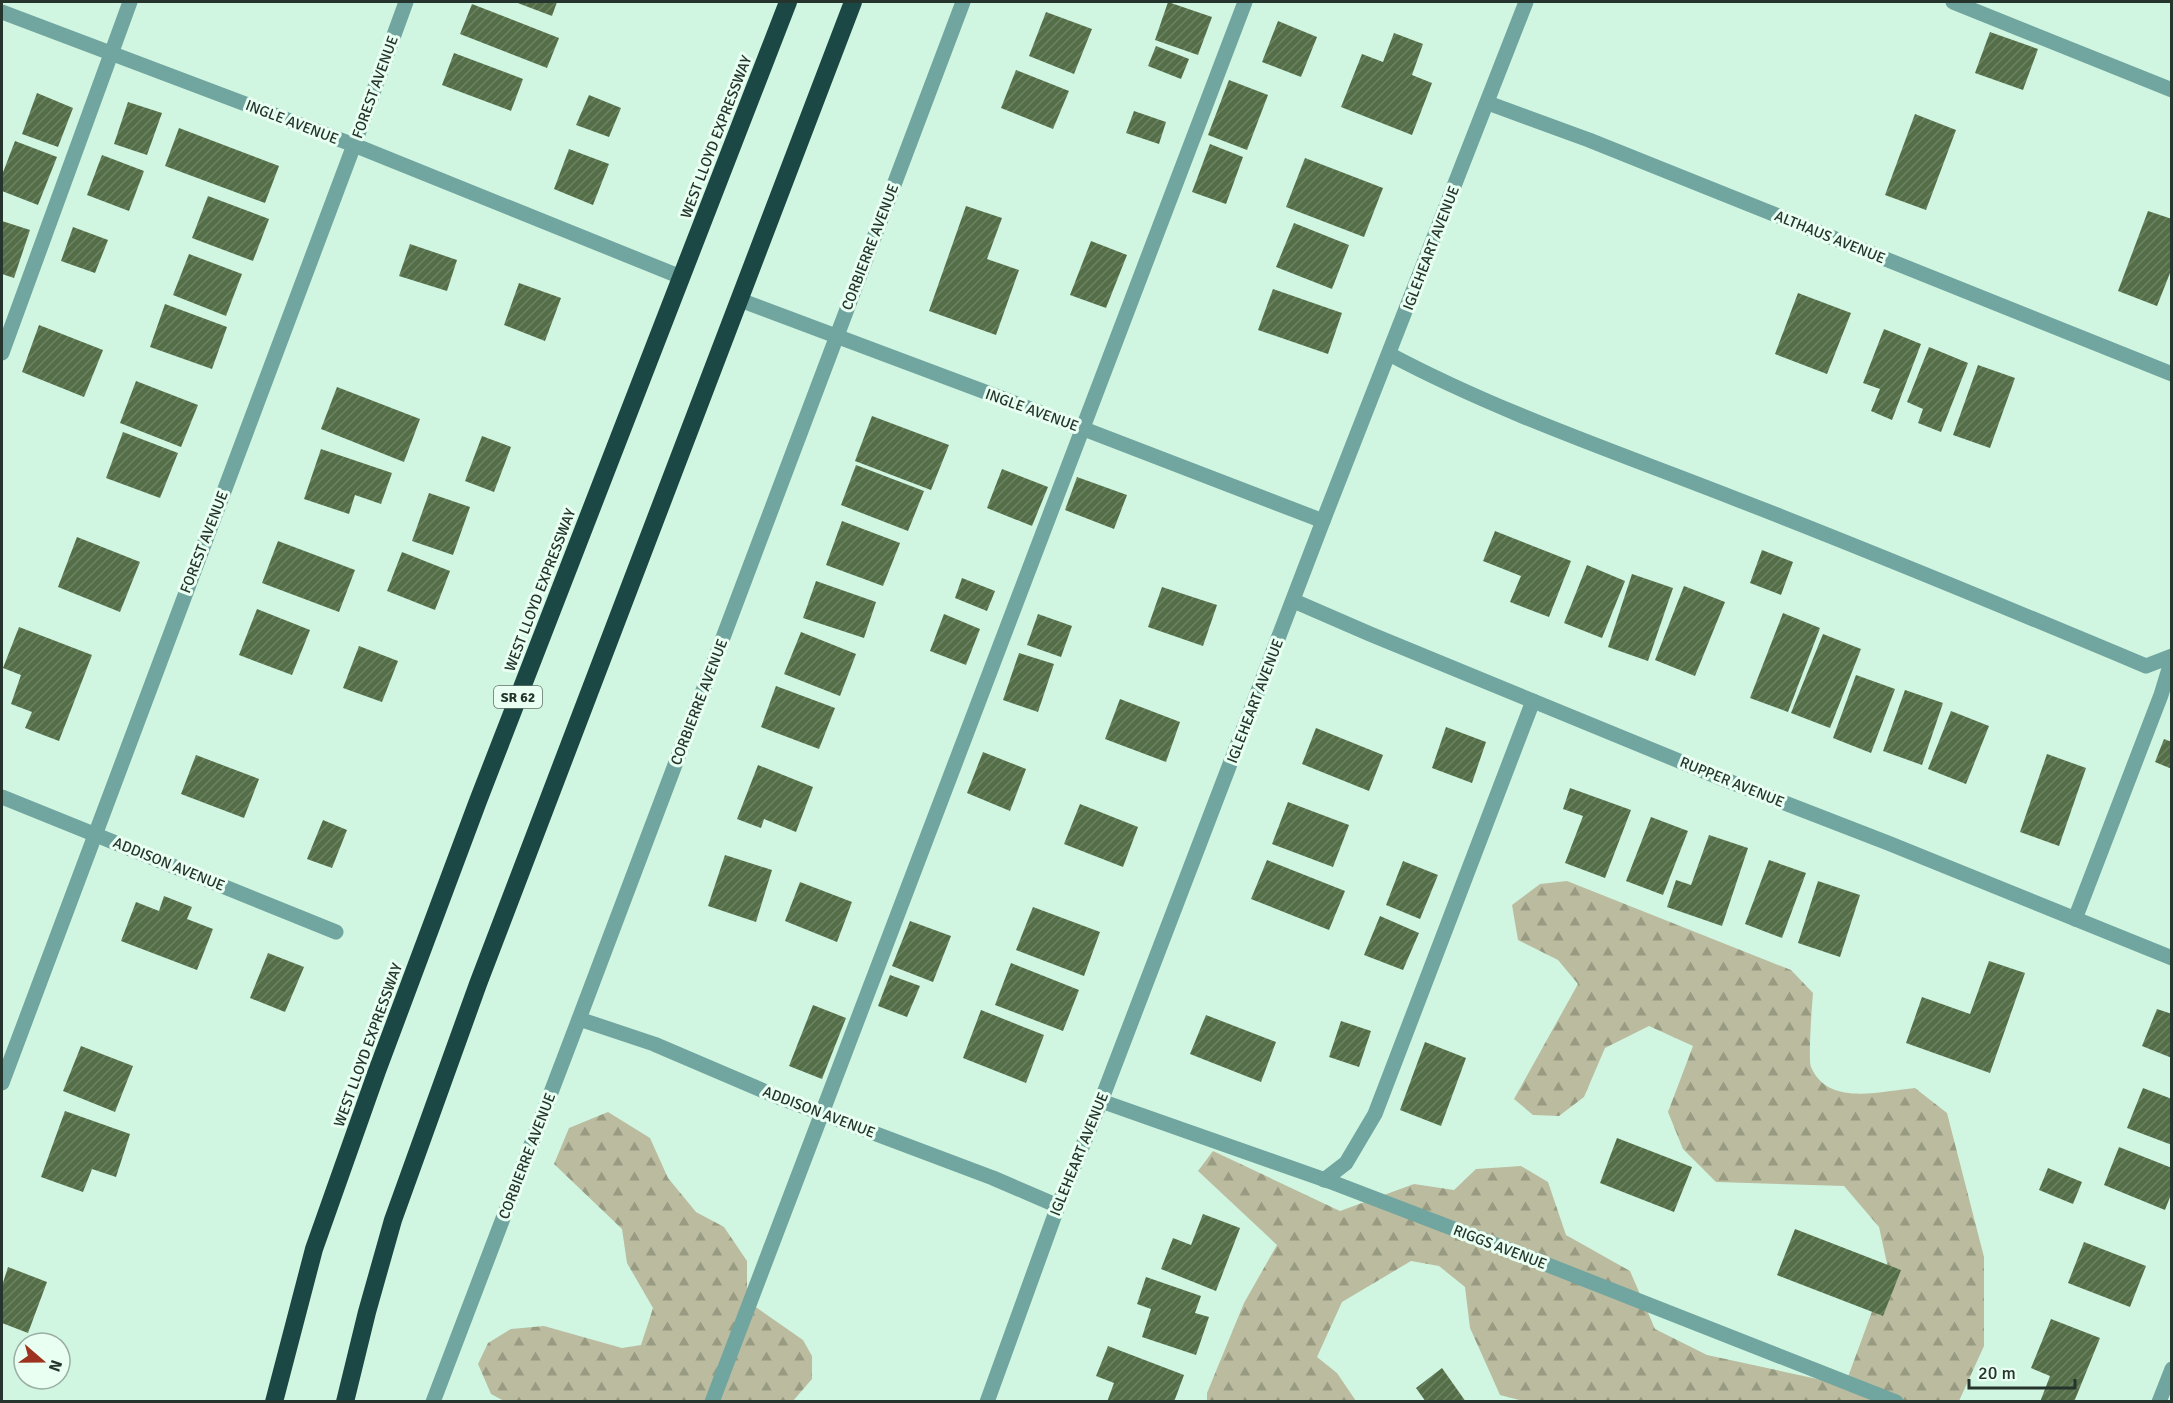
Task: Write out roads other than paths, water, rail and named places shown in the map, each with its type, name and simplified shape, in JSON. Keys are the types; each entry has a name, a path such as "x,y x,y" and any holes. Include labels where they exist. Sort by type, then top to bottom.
{"highway":[{"name":"WEST LLOYD EXPRESSWAY","path":"274,1401 314,1249 377,1071 478,801 788,2"},
{"path":"345,1401 393,1220 486,962 853,2"}],"street":[{"path":"2,352 130,2"},
{"name":"FOREST AVENUE","path":"2,1083 406,2"},
{"name":"CORBIERRE AVENUE","path":"433,1401 963,2"},
{"path":"712,1401 1245,2"},
{"name":"IGLEHEART AVENUE","path":"987,1401 1058,1206 1101,1101 1323,521 1526,2"},
{"path":"1953,2 2172,90"},
{"name":"INGLE AVENUE","path":"2,12 354,145 681,278"},
{"name":"ALTHAUS AVENUE","path":"1488,103 1600,144 2172,374"},
{"name":"INGLE AVENUE","path":"740,300 1323,521"},
{"path":"1389,354 1438,380 1555,430 1943,582 2146,666 2172,658"},
{"name":"RUPPER AVENUE","path":"1294,601 1723,779 2172,958"},
{"path":"2075,919 2161,695 2172,658"},
{"path":"1324,1180 1346,1163 1375,1114 1533,701"},
{"name":"ADDISON AVENUE","path":"2,797 336,932"},
{"name":"ADDISON AVENUE","path":"579,1019 654,1044 778,1097 993,1178 1058,1206"},
{"name":"RIGGS AVENUE","path":"1101,1101 1324,1180 1896,1401"},
{"path":"2159,1401 2172,1370"}]}
